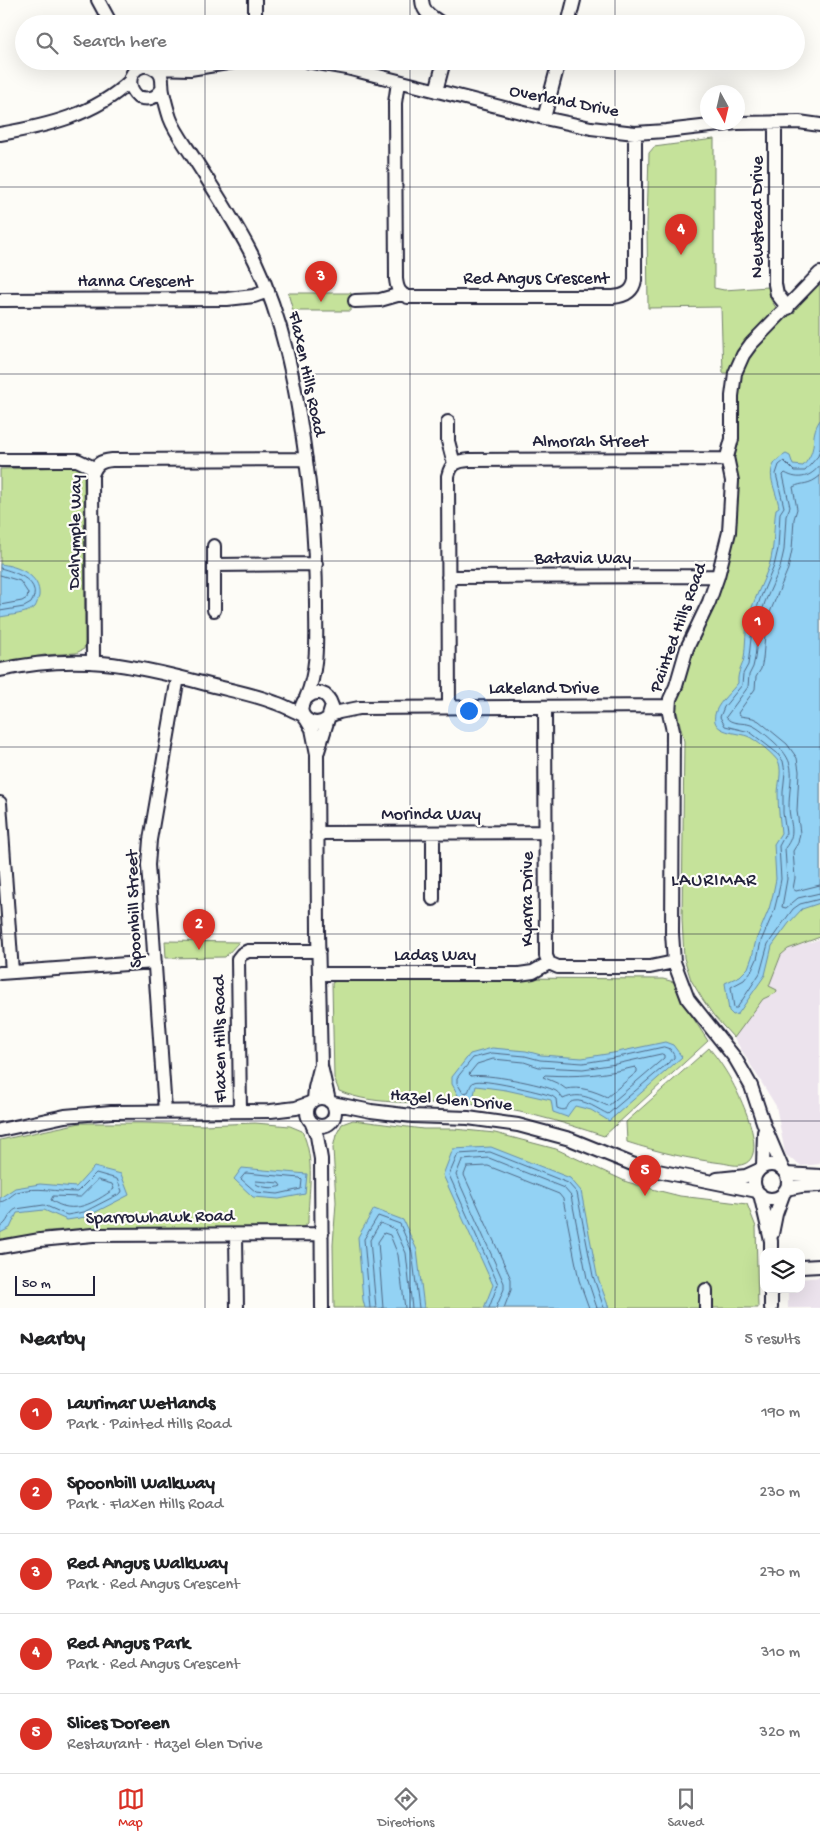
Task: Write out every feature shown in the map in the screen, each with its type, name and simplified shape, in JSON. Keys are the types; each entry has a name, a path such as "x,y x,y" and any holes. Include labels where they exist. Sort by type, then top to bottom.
{"street":[{"path":"98,0 106,15"},
{"path":"254,0 255,15"},
{"path":"422,0 422,7 429,15"},
{"path":"570,15 574,0"},
{"path":"130,70 132,90 141,98"},
{"path":"0,134 63,120 103,102 130,79 137,70"},
{"path":"154,70 162,76 162,88"},
{"path":"103,102 155,97 174,76 188,70"},
{"name":"Overland Drive","path":"354,70 591,128 635,133 666,132 737,123 775,122 820,125"},
{"path":"436,91 442,70"},
{"path":"544,118 557,70"},
{"path":"398,82 395,103 396,286 401,294"},
{"name":"Flaxen Hills Road","path":"162,88 171,121"},
{"name":"Flaxen Hills Road","path":"141,98 156,106 171,121 245,243 275,309 290,359 306,459 312,504 316,564 316,661 321,686 328,699"},
{"name":"Newstead Drive","path":"775,122 776,284 777,294 788,308"},
{"name":"Red Angus Crescent","path":"355,301 380,300 401,294 416,298 613,297 629,293 635,280 635,133"},
{"name":"Painted Hills Road","path":"784,1172 764,1125 751,1086 735,1058 688,1000 674,962 672,933 673,730 668,706 687,648 709,602 727,544 732,481 727,460 732,439 733,387 738,366 751,344 820,273"},
{"name":"Hanna Crescent","path":"0,300 227,299 254,296 268,291"},
{"path":"448,422 448,441 454,464 448,476 449,707"},
{"name":"Dalrymple Way","path":"93,661 92,475 98,463 112,460 306,459"},
{"path":"0,460 77,460 94,468"},
{"name":"Almorah Street","path":"454,464 469,460 727,460"},
{"path":"214,546 214,610"},
{"path":"214,565 316,564"},
{"name":"Batavia Way","path":"448,577 718,576"},
{"path":"0,670 56,661 93,661 127,665 275,702 315,723 319,723 328,717"},
{"name":"Flaxen Hills Road","path":"305,699 311,686 316,661"},
{"name":"Spoonbill Street","path":"165,1111 149,857 178,677"},
{"path":"318,754 331,711 328,699 319,693 310,695 302,705 305,717 312,729 318,754 317,833 321,1066 335,1110 321,1164"},
{"path":"275,702 305,699"},
{"name":"Lakeland Drive","path":"328,699 359,708"},
{"name":"Lakeland Drive","path":"328,717 339,712 359,708 668,706"},
{"name":"Kyarra Drive","path":"545,707 546,956 549,963 558,967 650,967 674,962"},
{"path":"0,803 6,972 155,962"},
{"name":"Morinda Way","path":"317,833 546,832"},
{"path":"433,833 433,899"},
{"name":"Flaxen Hills Road","path":"240,1111 238,959 248,951 319,951"},
{"name":"Ladas Way","path":"320,974 519,974 534,972 549,963"},
{"path":"321,1066 307,1115 317,1136 321,1164 322,1308"},
{"path":"0,1130 84,1113 271,1111 296,1108 322,1098 331,1102"},
{"name":"Hazel Glen Drive","path":"331,1102 371,1111 412,1116 468,1118 518,1125 570,1140 632,1164 758,1192"},
{"path":"271,1111 321,1127 331,1123"},
{"name":"Hazel Glen Drive","path":"331,1123 346,1115 371,1111"},
{"name":"Painted Hills Road","path":"761,1168 764,1125"},
{"path":"771,1246 754,1180 761,1168 773,1165 784,1172 820,1176"},
{"name":"Hazel Glen Drive","path":"700,1179 737,1178 746,1176 761,1168"},
{"path":"771,1246 776,1214 788,1184 784,1172"},
{"path":"758,1192 770,1198 780,1196 785,1191 801,1186 820,1185"},
{"name":"Sparrowhawk Road","path":"0,1248 40,1240 93,1235 322,1234"},
{"path":"236,1235 237,1308"},
{"path":"805,1267 820,1266"},
{"path":"706,1290 706,1308"},
{"path":"772,1293 772,1308"}],"shaded area":[{"path":"820,939 820,1164 802,1166 785,1153 776,1106 734,1038 763,999 776,993 769,986 781,955 788,949"},
{"path":"820,1277 820,1308 788,1308 788,1293 805,1293 805,1279"}],"green space":[{"path":"714,139 714,288 724,290 768,287 771,300 777,309 742,345 729,373 723,373 721,307 648,308 647,224 649,153 654,147"},
{"path":"820,280 820,937 788,949 781,955 769,986 777,990 776,993 763,999 734,1038 714,1016 703,1000 691,980 684,958 682,919 684,741 675,704 683,686 688,663 716,601 727,569 736,531 739,481 734,460 738,440 740,381 745,362 757,344 787,316"},
{"path":"288,293 351,293 351,311 293,311"},
{"path":"75,467 82,470 84,476 84,649 76,653 44,655 0,664 0,469"},
{"path":"165,941 239,942 225,957 166,958"},
{"path":"343,977 663,979 674,982 688,1010 708,1041 604,1136 554,1120 485,1106 369,1099 339,1091 334,1078 332,983"},
{"path":"709,1048 730,1078 743,1104 754,1147 751,1158 744,1164 733,1165 674,1155 627,1142 626,1122"},
{"path":"353,1120 423,1129 454,1129 495,1133 556,1149 627,1182 680,1196 747,1204 756,1227 758,1308 334,1308 333,1245 336,1202 333,1148 336,1135 342,1124"},
{"path":"80,1123 203,1125 255,1123 290,1126 302,1131 309,1154 310,1165 308,1223 302,1228 92,1228 48,1231 0,1241 0,1140"}],"water":[{"path":"820,420 820,903 802,909 789,923 772,946 765,975 738,1014 733,1015 729,1011 725,983 740,976 748,968 756,940 769,909 776,879 774,844 781,833 778,794 780,771 779,763 774,756 755,740 719,728 716,724 716,711 738,683 744,658 749,616 771,559 776,509 779,507 772,478 774,465 778,459 786,454 790,456 793,465 803,466 813,448 815,432"},
{"path":"0,564 20,569 32,577 39,589 39,596 35,607 23,613 0,617"},
{"path":"665,1042 673,1045 682,1057 609,1121 591,1110 575,1106 567,1117 553,1112 551,1100 506,1090 476,1086 473,1099 459,1097 452,1084 452,1077 470,1054 492,1048 526,1051 541,1055 582,1058"},
{"path":"491,1147 570,1178 581,1191 597,1275 609,1308 484,1308 493,1285 443,1175 453,1149"},
{"path":"94,1167 121,1174 129,1195 86,1217 67,1220 44,1210 17,1213 10,1228 0,1233 0,1198 15,1188 40,1184 76,1187"},
{"path":"242,1168 307,1174 305,1194 279,1199 253,1197 234,1179"},
{"path":"374,1209 403,1220 417,1250 424,1308 365,1308 358,1237"}],"place":[{"name":"Red Angus Park","path":"681,255"},
{"name":"Red Angus Walkway","path":"321,302"},
{"name":"Laurimar Wetlands","path":"758,647"},
{"name":"Spoonbill Walkway","path":"199,950"},
{"name":"Slices Doreen","path":"645,1196"}],"district":[{"name":"LAURIMAR","path":"714,881"}]}
